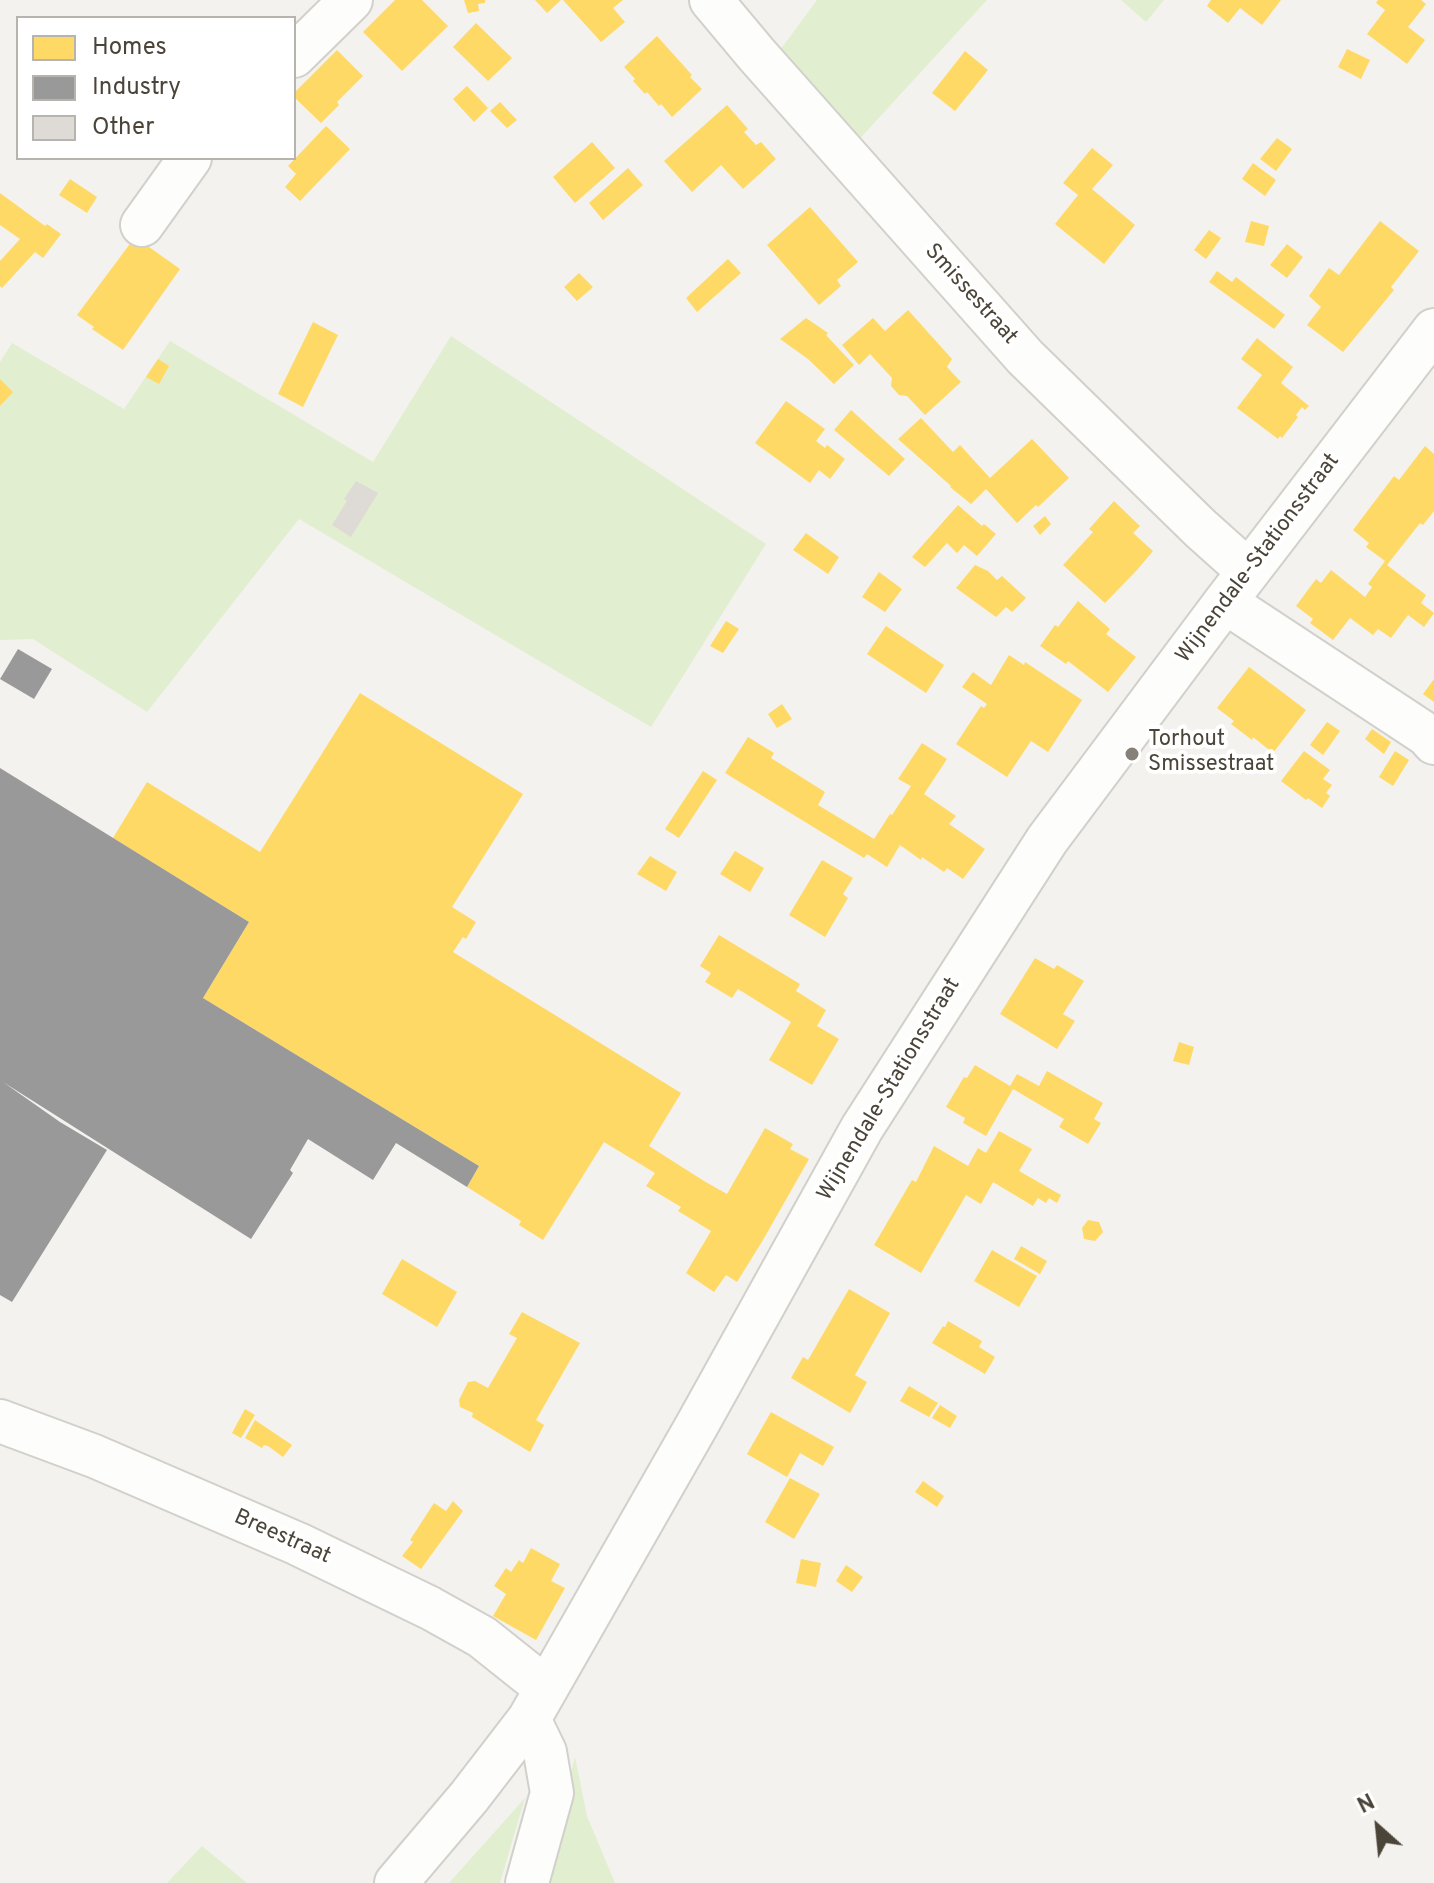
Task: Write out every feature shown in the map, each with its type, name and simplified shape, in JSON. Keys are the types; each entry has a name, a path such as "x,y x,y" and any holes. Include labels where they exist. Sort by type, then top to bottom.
{"street":[{"path":"296,54 351,0"},
{"name":"Smissestraat","path":"711,0 1025,357 1200,528 1236,586 1434,743"},
{"path":"142,225 189,160"},
{"name":"Wijnendale-Stationsstraat","path":"396,1883 469,1797 538,1703 862,1128 1047,840 1236,586 1434,330"},
{"name":"Breestraat","path":"0,1421 94,1456 283,1537 430,1608 482,1637 538,1703 552,1793 527,1883"}],"green space":[{"path":"817,0 987,0 853,146 775,57"},
{"path":"1121,0 1164,0 1146,22"},
{"path":"451,336 766,544 651,727 299,519 147,712 33,639 0,640 0,362 12,343 124,409 170,341 373,462"},
{"path":"575,1757 587,1816 615,1883 542,1883"},
{"path":"525,1798 500,1883 449,1883"},
{"path":"202,1846 247,1883 167,1883"}],"building: Homes":[{"path":"395,0 422,0 448,26 402,71 363,32"},
{"path":"464,0 485,0 485,3 478,4 479,11 468,13"},
{"path":"535,0 561,0 547,13"},
{"path":"563,0 623,0 613,8 625,22 601,42"},
{"path":"1211,0 1281,0 1262,25 1240,8 1228,23 1207,6"},
{"path":"1378,0 1421,0 1426,4 1408,27 1425,40 1407,64 1367,34 1385,10 1376,3"},
{"path":"476,23 512,58 488,81 453,47"},
{"path":"657,36 702,89 672,117 647,92 645,94 624,67"},
{"path":"1347,49 1370,60 1361,79 1338,67"},
{"path":"337,50 363,76 321,123 296,99 296,91"},
{"path":"965,51 988,70 955,111 932,93"},
{"path":"467,86 488,108 474,122 453,99"},
{"path":"500,102 517,120 507,128 490,111"},
{"path":"727,105 748,129 744,132 756,145 761,142 776,159 743,189 721,165 692,192 664,161"},
{"path":"326,126 350,149 300,201 285,187 296,174 288,166"},
{"path":"1277,138 1292,149 1276,171 1260,159"},
{"path":"592,142 615,168 575,203 553,177"},
{"path":"1092,148 1113,165 1092,189 1135,225 1104,264 1055,224 1078,195 1063,183"},
{"path":"1253,163 1276,180 1265,196 1242,179"},
{"path":"628,168 643,185 603,220 589,203"},
{"path":"70,179 97,197 87,213 59,195"},
{"path":"0,193 61,234 43,258 35,252 2,288 0,261 20,239 0,225"},
{"path":"810,207 858,262 837,280 841,286 819,305 767,245"},
{"path":"1251,221 1269,226 1264,246 1245,242"},
{"path":"1380,221 1419,251 1391,287 1394,290 1343,352 1307,325 1321,307 1309,296 1329,268 1339,275"},
{"path":"1209,230 1221,238 1206,259 1194,250"},
{"path":"135,237 180,269 123,350 77,315"},
{"path":"1287,244 1303,257 1287,278 1270,265"},
{"path":"728,259 741,273 697,312 686,298"},
{"path":"1217,271 1232,282 1236,277 1285,315 1274,329 1209,282"},
{"path":"579,273 593,287 577,301 564,287"},
{"path":"908,310 952,359 947,367 961,382 925,415 907,396 899,395 891,386 892,378 870,354 859,365 842,345 873,318 885,331"},
{"path":"806,318 828,333 826,335 854,365 834,384 808,359 780,339"},
{"path":"313,322 338,335 303,407 278,394"},
{"path":"1257,338 1293,367 1281,383 1309,406 1305,410 1302,407 1296,415 1298,417 1278,439 1237,408 1262,375 1241,359"},
{"path":"158,359 169,366 159,384 146,377"},
{"path":"0,379 13,392 0,406"},
{"path":"786,401 825,429 816,441 825,448 827,445 845,459 830,479 819,470 810,483 755,443"},
{"path":"851,410 905,459 889,476 834,430"},
{"path":"921,418 953,452 960,445 990,478 1032,439 1069,478 1017,523 986,489 971,504 898,439"},
{"path":"1425,446 1434,454 1434,511 1423,525 1420,523 1387,565 1426,595 1421,603 1434,613 1424,627 1408,615 1391,638 1378,629 1373,635 1350,618 1333,640 1310,623 1313,619 1296,606 1316,579 1321,583 1331,570 1365,597 1372,587 1368,584 1385,561 1366,547 1369,543 1353,530 1394,476 1399,480"},
{"path":"1114,501 1140,526 1133,533 1153,551 1105,603 1063,565 1093,532 1089,529"},
{"path":"958,505 996,534 977,556 964,545 957,553 947,543 925,567 912,557"},
{"path":"1045,516 1051,524 1040,535 1033,526"},
{"path":"806,533 839,557 828,574 793,550"},
{"path":"975,565 997,580 1002,576 1026,598 1012,612 1006,607 996,617 956,588"},
{"path":"879,572 902,589 885,612 862,597"},
{"path":"1078,601 1110,629 1106,634 1136,657 1108,692 1068,661 1066,664 1040,646"},
{"path":"726,621 739,629 723,653 710,646"},
{"path":"886,626 944,665 926,693 867,654"},
{"path":"1009,655 1024,665 1025,662 1082,700 1048,752 1031,741 1007,777 956,744 981,706 984,708 987,704 962,687 973,672 991,685"},
{"path":"1249,667 1306,710 1273,753 1231,724 1234,721 1217,708"},
{"path":"1434,679 1434,702 1423,694"},
{"path":"360,693 523,794 452,907 476,922 466,939 463,937 453,952 681,1093 649,1146 704,1181 727,1194 765,1128 793,1144 790,1149 809,1159 737,1282 726,1275 714,1292 686,1273 711,1231 678,1211 681,1207 646,1186 655,1173 604,1142 543,1240 519,1225 521,1221 467,1187 479,1166 203,998 249,922 113,838 147,782 260,852"},
{"path":"782,704 792,719 777,728 768,714"},
{"path":"1327,722 1340,731 1323,755 1310,745"},
{"path":"1372,729 1391,742 1384,754 1365,739"},
{"path":"748,737 774,753 771,758 825,792 818,805 874,839 911,786 898,779 922,743 947,759 924,794 956,816 949,824 985,849 963,879 947,868 944,872 922,857 921,860 900,845 887,867 867,854 864,858 725,773"},
{"path":"1304,751 1330,770 1323,779 1332,785 1326,793 1330,796 1322,808 1281,781"},
{"path":"1395,751 1409,760 1393,786 1379,777"},
{"path":"703,771 717,780 679,838 665,829"},
{"path":"735,851 764,868 750,892 720,874"},
{"path":"650,856 677,872 666,891 637,874"},
{"path":"822,860 853,878 843,894 848,898 825,937 789,915"},
{"path":"719,935 800,984 796,991 826,1010 817,1026 839,1039 812,1085 769,1060 791,1022 738,989 732,998 705,982 711,973 700,966"},
{"path":"1035,958 1054,969 1057,965 1084,981 1063,1014 1075,1021 1057,1049 1000,1014"},
{"path":"1179,1042 1194,1047 1189,1065 1173,1061"},
{"path":"975,1065 1010,1086 1017,1074 1039,1086 1047,1071 1103,1103 1094,1119 1101,1123 1088,1144 1059,1127 1064,1119 1013,1089 986,1136 963,1123 965,1118 946,1107"},
{"path":"999,1131 1032,1149 1019,1171 1061,1195 1057,1203 1049,1198 1046,1203 1038,1198 1033,1206 993,1182 981,1204 966,1195 921,1273 874,1245 912,1180 916,1182 934,1146 968,1166 978,1148 986,1153"},
{"path":"1088,1220 1099,1222 1103,1232 1095,1241 1084,1239 1082,1228"},
{"path":"1021,1246 1047,1261 1040,1274 1014,1259"},
{"path":"992,1250 1037,1276 1019,1307 974,1281"},
{"path":"402,1259 457,1292 437,1327 382,1294"},
{"path":"849,1289 890,1313 855,1375 867,1382 850,1413 791,1378 803,1357 808,1360"},
{"path":"522,1312 580,1343 536,1420 544,1425 530,1452 472,1417 473,1413 460,1407 459,1400 468,1382 475,1381 488,1388 517,1338 509,1334"},
{"path":"948,1321 982,1341 979,1347 995,1357 985,1374 932,1343"},
{"path":"909,1386 938,1403 929,1417 900,1401"},
{"path":"940,1405 957,1416 950,1428 932,1418"},
{"path":"245,1409 255,1415 241,1438 232,1433"},
{"path":"771,1412 834,1447 823,1466 800,1453 787,1477 747,1454"},
{"path":"255,1420 292,1445 283,1457 268,1446 262,1448 245,1438"},
{"path":"790,1478 820,1494 794,1539 765,1522"},
{"path":"923,1481 944,1496 937,1507 915,1492"},
{"path":"453,1501 463,1511 421,1569 402,1556 434,1503 446,1511"},
{"path":"531,1548 560,1564 551,1581 565,1588 536,1640 493,1616 506,1594 494,1586 506,1568 511,1572 519,1560 523,1563"},
{"path":"801,1559 821,1563 816,1587 796,1583"},
{"path":"846,1565 863,1577 852,1592 836,1581"}],"building: Industry":[{"path":"18,649 52,669 34,699 0,679"},
{"path":"0,768 249,922 203,998 479,1166 467,1187 396,1143 373,1180 308,1139 290,1170 293,1173 251,1239 3,1082 107,1150 12,1302 0,1295"}],"building: Other":[{"path":"356,481 378,493 351,537 332,525"}],"place":[{"name":"Torhout Smissestraat","path":"1132,754"}]}
